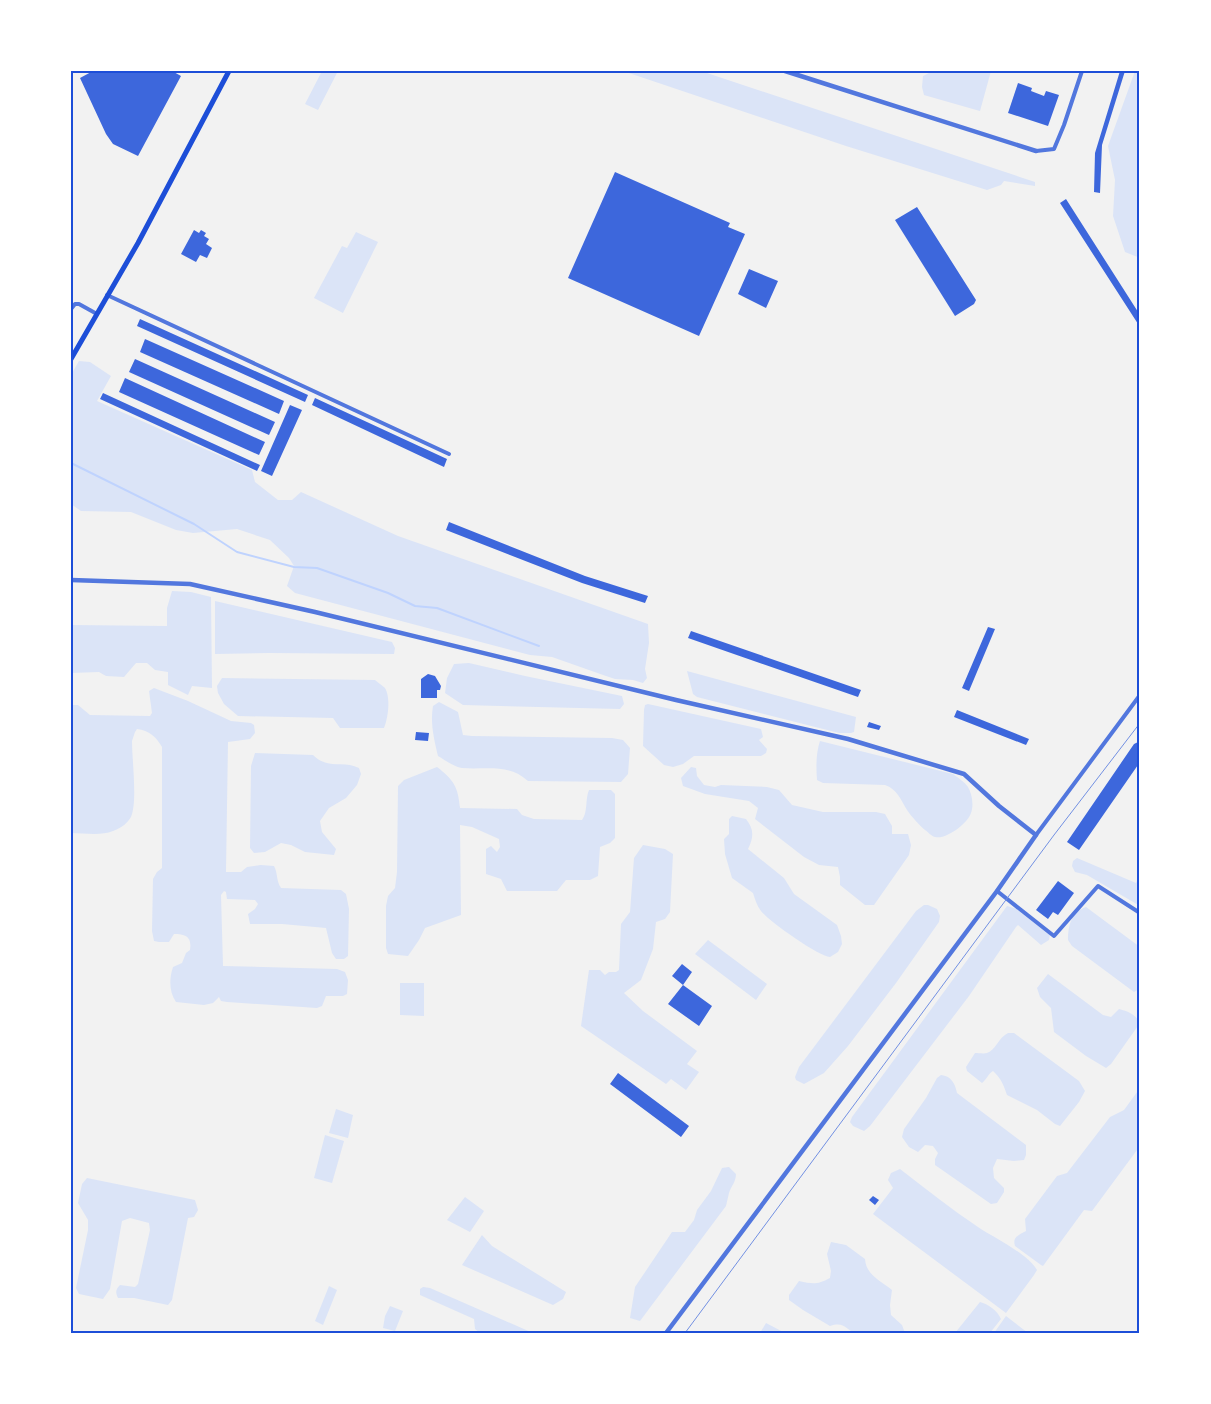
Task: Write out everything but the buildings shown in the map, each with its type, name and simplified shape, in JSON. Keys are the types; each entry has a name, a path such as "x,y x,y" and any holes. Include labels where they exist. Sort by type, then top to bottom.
{"main road":[{"path":"71,359 138,243 229,71"}],"street":[{"path":"785,71 1036,151 1054,149 1082,71"},
{"path":"107,295 449,454"},
{"path":"71,309 76,304 80,304 97,314"},
{"path":"71,580 190,584 848,739 964,774 999,806 1036,835"},
{"path":"666,1333 997,891 1036,835 1140,695"},
{"path":"997,891 1054,936 1098,886 1140,913"}],"shaded area":[{"path":"322,71 338,71 318,110 305,104"},
{"path":"623,71 701,71 1035,182 1035,186 1004,181 1001,185 987,190 846,146"},
{"path":"933,71 991,71 980,111 924,95 922,87 923,76"},
{"path":"1135,71 1140,71 1140,258 1125,252 1113,216 1115,180 1108,146"},
{"path":"356,232 378,242 343,313 314,298 342,246 347,248"},
{"path":"79,361 90,362 111,376 97,401 252,470 255,482 278,500 292,500 301,492 398,536 648,624 649,643 645,669 647,678 643,683 633,680 615,679 552,657 530,655 295,593 287,586 294,566 289,558 270,540 237,529 193,533 176,530 131,512 81,511 71,504 71,375"},
{"path":"172,591 191,592 211,597 212,688 192,686 188,695 168,685 168,672 155,670 147,663 136,663 124,677 106,676 99,672 71,673 71,625 167,626 167,608"},
{"path":"215,601 392,642 395,648 394,654 215,654"},
{"path":"469,663 622,696 624,704 620,709 463,705 445,693 447,678 454,664"},
{"path":"687,671 856,717 854,732 839,733 697,697 693,694"},
{"path":"222,678 375,680 387,692 388,714 384,728 340,728 333,718 238,716 224,704 218,693 217,686"},
{"path":"154,688 231,721 254,725 255,733 250,739 228,742 226,872 241,872 247,867 261,865 274,866 281,888 341,890 346,894 349,909 348,956 344,959 336,959 332,953 326,928 282,924 250,924 248,914 258,904 255,900 227,899 226,892 224,891 221,895 223,966 337,969 345,972 348,980 347,994 343,996 326,996 322,1006 317,1008 227,1002 221,1001 219,997 213,1003 204,1005 176,1002 171,990 170,981 173,967 182,963 186,953 190,950 190,942 187,937 178,934 174,934 169,942 154,941 152,931 153,879 162,868 162,747 152,735 137,729 132,741 134,798 132,814 129,820 116,830 108,833 71,833 71,705 78,705 90,715 150,716 152,713 149,691"},
{"path":"439,702 458,712 463,735 612,738 623,740 630,748 628,774 621,782 528,781 521,775 497,768 462,768 456,766 438,756 432,719 433,706"},
{"path":"648,704 761,729 763,737 759,740 767,749 766,753 761,756 694,756 683,764 673,767 664,765 643,746 644,710 645,705"},
{"path":"820,741 953,774 965,783 971,793 971,813 961,826 945,836 935,837 916,821 893,789 885,785 823,783 817,780 817,760"},
{"path":"255,753 313,755 319,760 330,764 359,768 361,774 357,785 346,798 329,808 320,821 322,832 336,849 334,855 305,852 291,845 281,843 265,852 254,853 250,848 251,766"},
{"path":"437,767 454,784 460,808 517,809 522,815 534,819 582,820 589,790 611,790 615,794 615,838 610,843 600,847 598,876 590,880 566,880 557,891 507,891 501,879 486,874 486,849 491,846 497,852 500,847 499,839 472,827 460,825 461,915 425,928 408,956 388,954 386,948 386,906 388,896 395,888 397,872 398,786 404,780"},
{"path":"691,767 696,768 697,776 704,785 715,787 721,785 767,787 779,790 792,805 823,812 876,812 885,814 892,826 892,834 908,834 911,845 909,855 874,905 865,905 840,885 838,867 819,865 804,857 755,819 758,808 749,801 705,794 683,786 681,778"},
{"path":"732,816 746,819 751,826 752,837 748,849 784,878 794,894 837,925 842,944 838,952 830,957 824,955 794,937 766,916 758,907 753,893 732,878 725,854 724,839 729,834 729,819"},
{"path":"643,845 665,849 673,854 670,912 665,919 656,922 653,949 641,980 624,993 643,1011 697,1051 687,1064 699,1072 686,1090 671,1079 666,1084 581,1026 589,970 600,970 605,975 619,970 621,924 630,912 634,858"},
{"path":"1077,858 1136,883 1140,875 1140,906 1087,875 1075,872 1072,866 1073,861"},
{"path":"924,905 937,909 940,916 939,922 896,983 848,1046 824,1073 804,1084 796,1080 795,1077 799,1067 916,911"},
{"path":"1007,906 1017,909 1050,934 1049,940 1041,945 1018,925 969,996 870,1126 864,1131 853,1126 850,1122 852,1117"},
{"path":"1086,907 1140,947 1139,989 1134,992 1072,946 1068,940 1071,920 1077,912"},
{"path":"708,940 767,984 756,1000 695,954"},
{"path":"1048,974 1103,1015 1111,1017 1119,1009 1131,1014 1140,1023 1111,1064 1106,1068 1086,1056 1054,1032 1051,1008 1040,997 1037,988"},
{"path":"400,983 424,983 424,1016 400,1015"},
{"path":"1008,1033 1014,1033 1079,1081 1085,1091 1079,1102 1060,1126 1037,1110 1007,1095 1000,1079 993,1071 982,1083 967,1071 966,1067 975,1053 990,1051"},
{"path":"941,1075 952,1081 957,1093 1026,1145 1024,1160 997,1159 993,1168 994,1178 1004,1188 1004,1192 997,1203 991,1204 935,1165 938,1153 933,1146 925,1145 918,1152 909,1147 902,1137 904,1129 926,1098 937,1078"},
{"path":"1140,1088 1140,1144 1137,1150 1092,1211 1084,1210 1043,1266 1041,1265 1015,1246 1015,1238 1026,1231 1025,1219 1057,1176 1067,1173 1110,1117 1124,1110"},
{"path":"336,1109 353,1115 348,1138 329,1133"},
{"path":"325,1135 344,1141 332,1183 314,1178"},
{"path":"729,1167 736,1174 726,1206 640,1321 630,1318 635,1287 672,1232 685,1232 694,1220 697,1210 711,1191 722,1168"},
{"path":"900,1169 968,1220 1018,1252 1037,1270 1006,1313 873,1214 893,1188 888,1180 891,1173"},
{"path":"87,1178 195,1200 198,1210 194,1217 188,1218 172,1300 168,1305 134,1298 118,1298 117,1296 116,1291 120,1285 135,1287 138,1284 150,1230 149,1223 130,1218 122,1221 110,1289 103,1299 79,1294 76,1288 88,1230 88,1220 78,1203 82,1184"},
{"path":"465,1197 484,1211 470,1232 447,1220"},
{"path":"482,1235 492,1246 566,1292 563,1299 553,1305 462,1265"},
{"path":"831,1242 846,1245 865,1259 871,1273 892,1290 891,1315 902,1325 905,1333 861,1334 852,1332 842,1325 830,1326 789,1300 789,1295 799,1281 815,1283 830,1278 831,1271 827,1254"},
{"path":"329,1286 337,1290 323,1325 315,1321"},
{"path":"423,1287 430,1288 533,1333 480,1333 475,1329 474,1319 420,1295 420,1289"},
{"path":"980,1302 992,1308 1001,1319 990,1333 955,1333"},
{"path":"390,1306 403,1311 395,1331 383,1328 385,1316"},
{"path":"1006,1316 1028,1333 994,1333"},
{"path":"766,1323 785,1333 760,1333"}],"waterway":[{"path":"71,463 194,524 237,552 294,567 317,568 388,593 415,606 437,608 539,646"}],"tram line":[{"path":"685,1333 1054,835 1140,723"}]}
